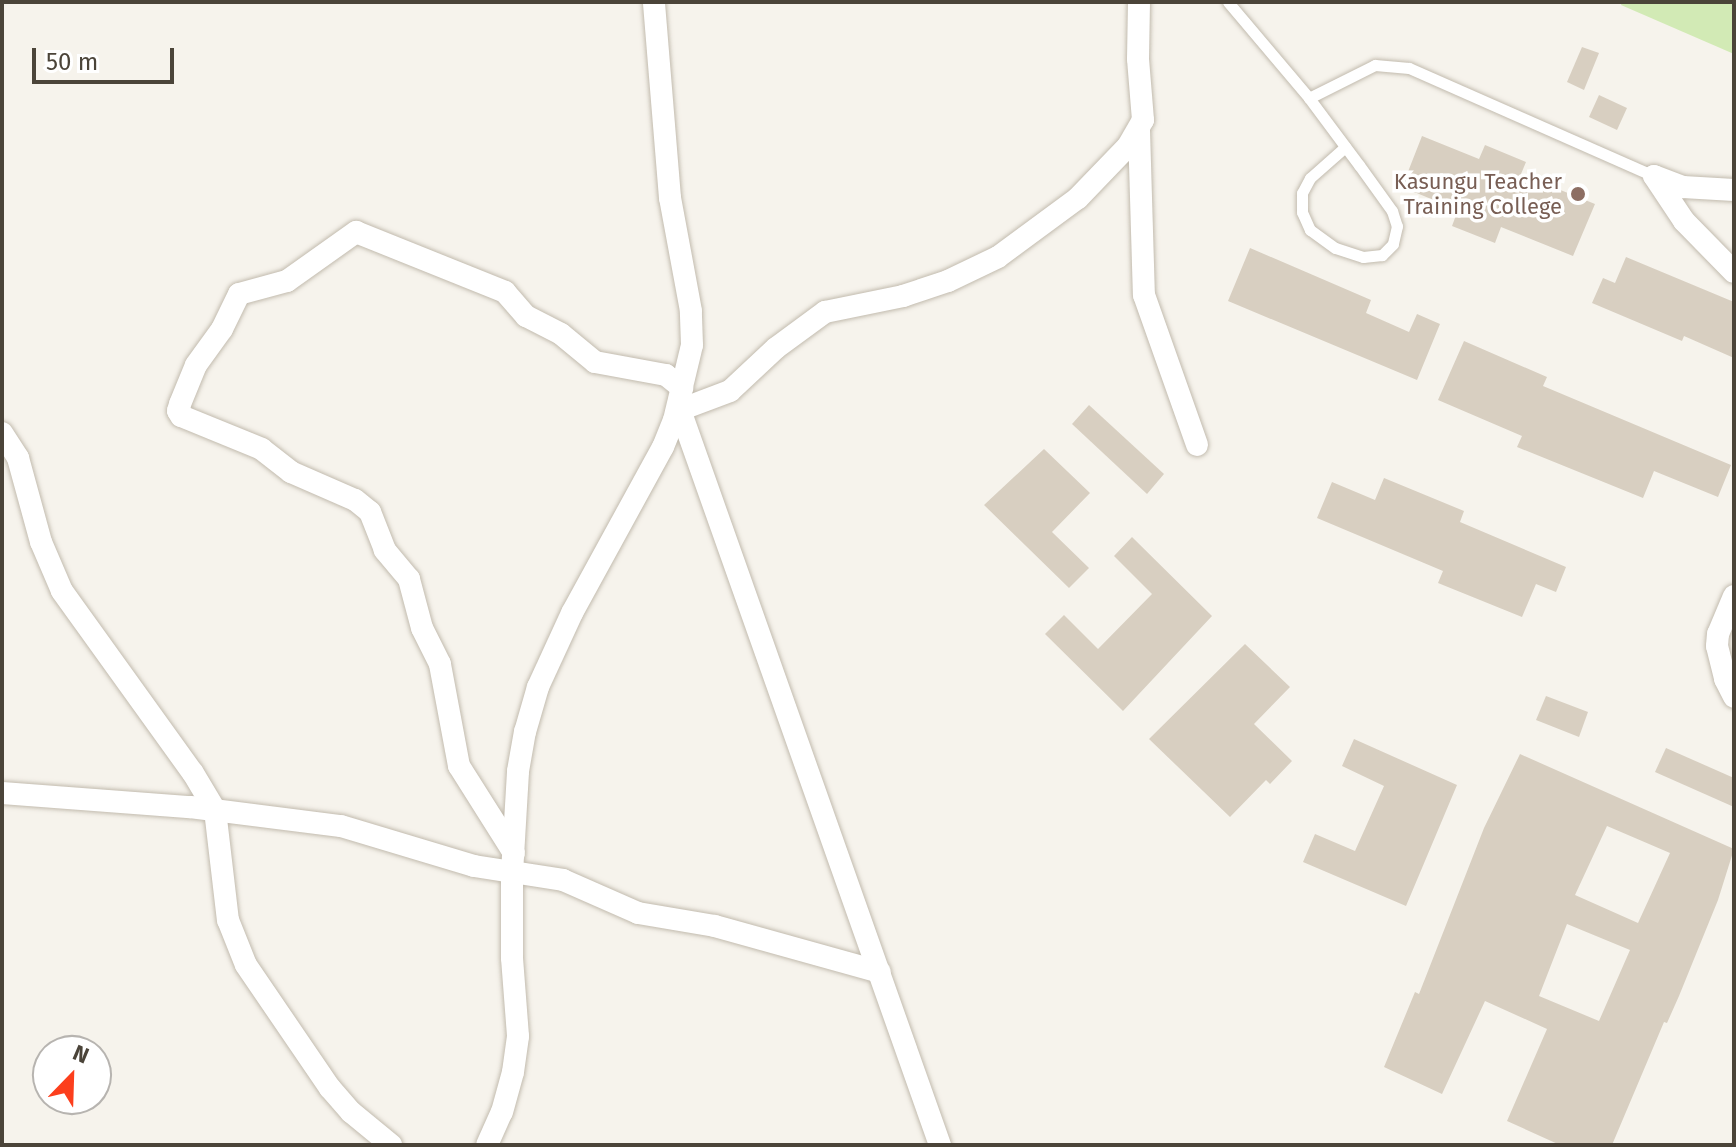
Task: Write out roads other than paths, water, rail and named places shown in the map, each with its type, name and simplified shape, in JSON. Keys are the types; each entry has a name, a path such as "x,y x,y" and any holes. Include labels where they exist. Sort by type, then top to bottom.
{"street":[{"path":"487,1145 502,1112 513,1072 518,1036 512,958 518,771 538,687 586,586 652,469 680,403 694,332 670,198 654,2"},
{"path":"680,403 730,391 776,348 825,312 903,296 998,257 1078,198 1139,130 1143,120 1138,59 1139,2"},
{"path":"1139,130 1144,295 1197,445"},
{"path":"1654,176 1683,187 1734,190"},
{"path":"1654,176 1684,221 1734,272"},
{"path":"513,863 459,766 440,664 422,628 409,579 385,550 370,512 355,500 291,472 262,449 181,416 178,411 196,365 222,329 239,294 287,281 356,232 505,292 526,316 561,334 595,362 666,375 680,403 940,1145"},
{"path":"2,433 18,458 41,542 62,591 193,773 215,810 228,920 246,965 330,1088 351,1112 391,1145"},
{"path":"1734,596 1718,634 1717,646 1725,679 1734,697"},
{"path":"2,793 215,810 341,826 474,866 513,863 563,880 638,913 715,926 880,972"}],"lane":[{"path":"1228,2 1309,98 1345,147 1392,211 1397,226 1393,244 1382,255 1363,257 1335,248 1310,230 1302,212 1302,193 1310,178 1345,147"},
{"path":"1309,98 1375,65 1409,68 1654,176"}],"place":[{"name":"Kasungu Teacher Training College","path":"1578,194"}]}
